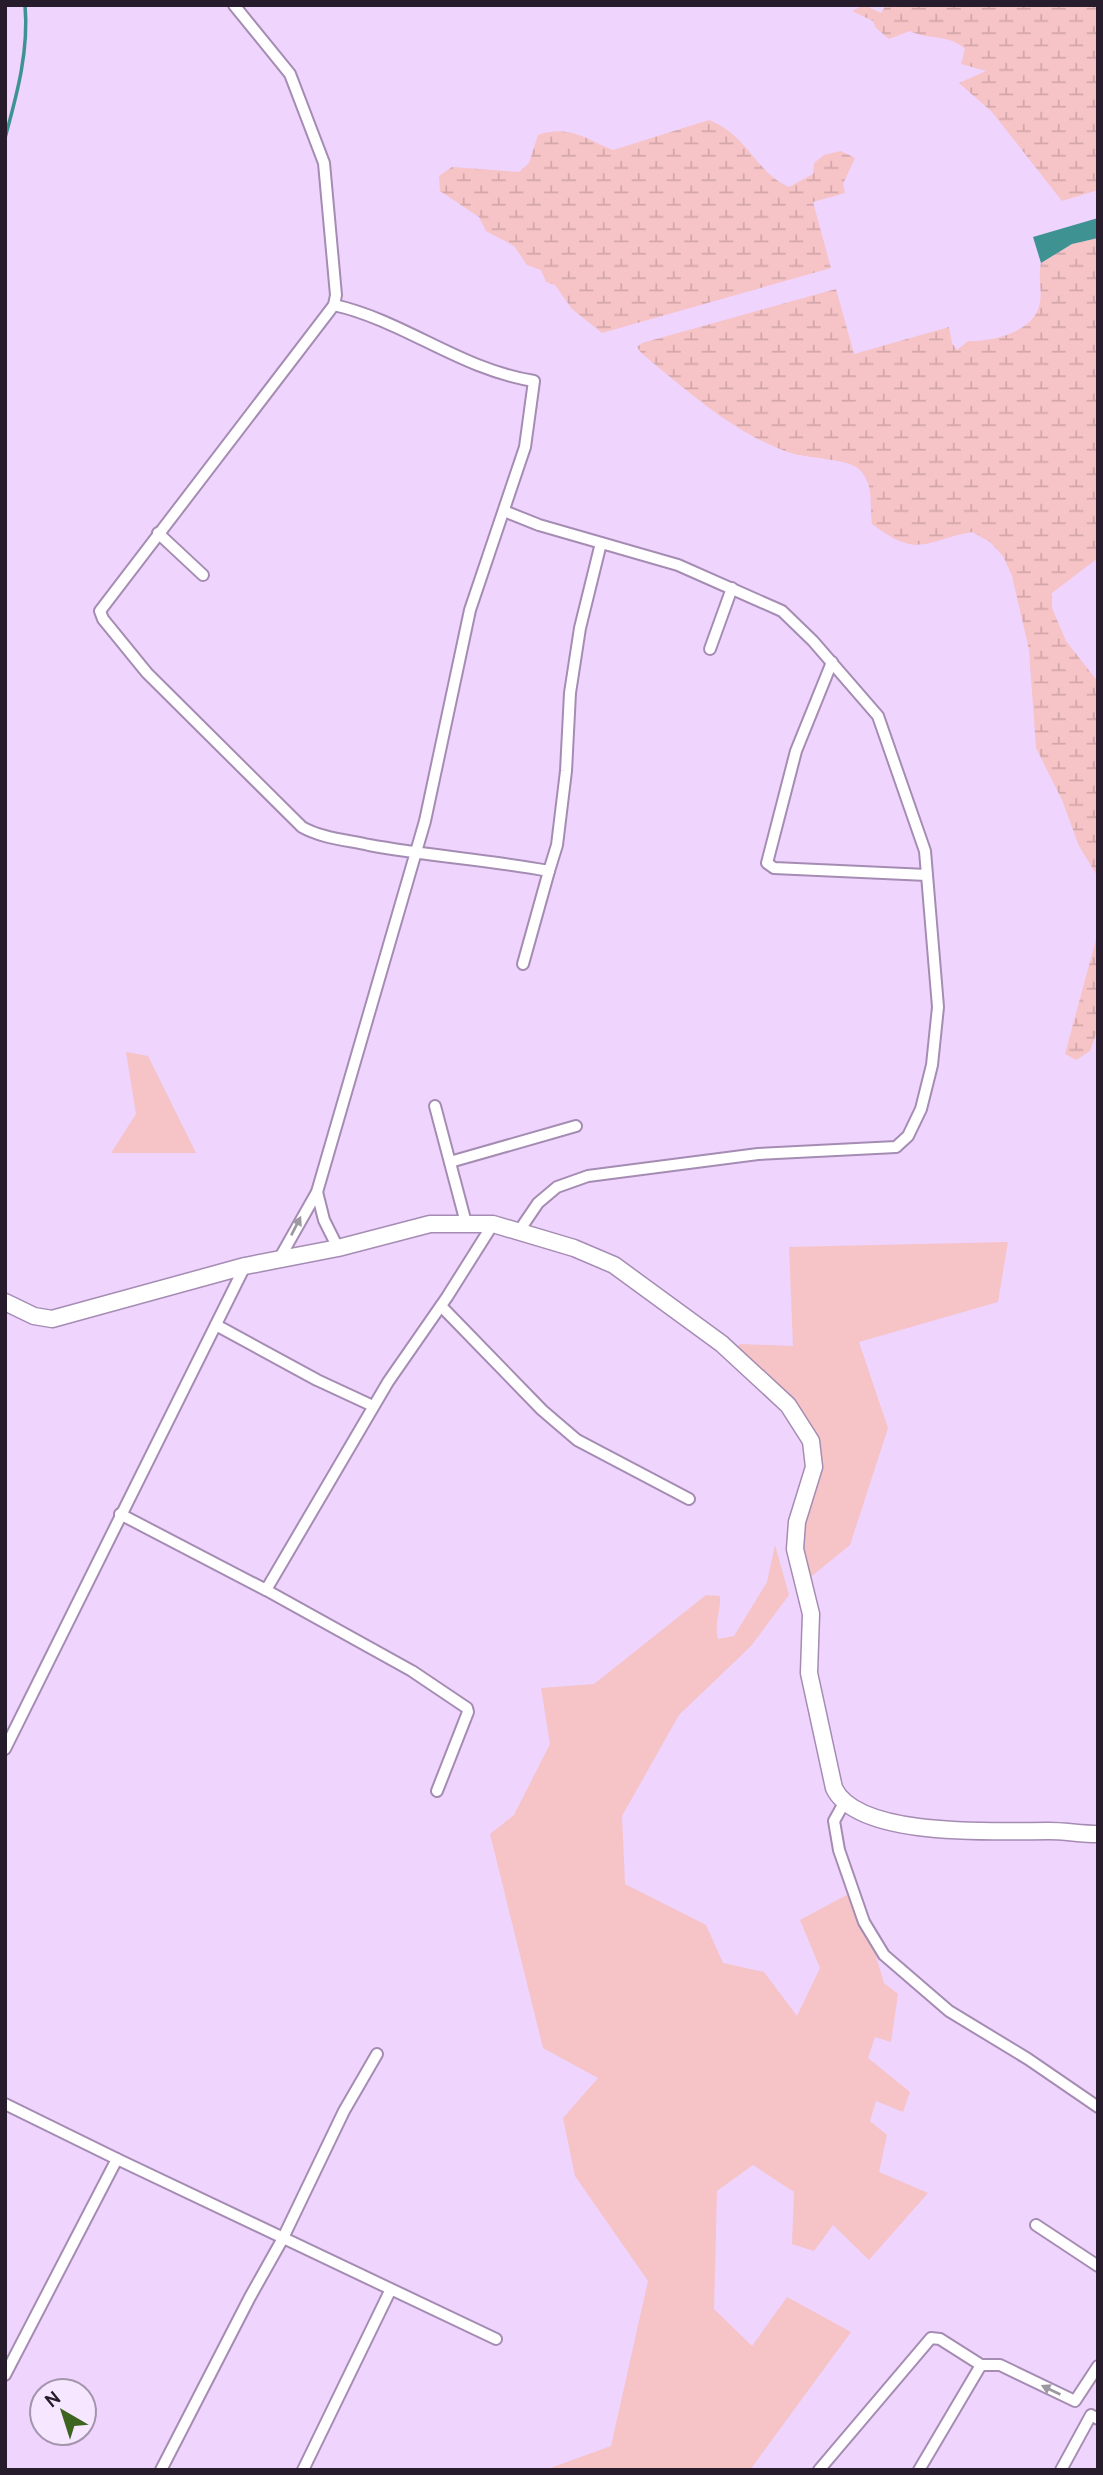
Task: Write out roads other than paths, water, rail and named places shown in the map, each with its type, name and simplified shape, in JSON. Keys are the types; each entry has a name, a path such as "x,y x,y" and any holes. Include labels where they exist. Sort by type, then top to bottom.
{"main road":[{"path":"5,1302 34,1316 52,1319 244,1266 338,1248 430,1224 493,1224 594,1256 639,1282 722,1344 788,1405 805,1429 814,1453 814,1467 797,1522 795,1549 811,1614 809,1673 834,1788 844,1803 853,1810 896,1825 1098,1834"}],"street":[{"path":"234,5 290,74 324,163 336,295 334,305 100,611 131,655 302,827 317,834 416,853 549,871"},
{"path":"278,1261 317,1192 416,853 470,610 525,447 534,381 473,366 397,328 334,305"},
{"path":"504,511 678,565 782,611 832,662 882,723 921,834 927,875 938,1016 930,1078 921,1109 902,1143 884,1148 758,1154 588,1176 557,1187 545,1196 519,1231"},
{"path":"158,533 203,575"},
{"path":"523,964 557,845 566,771 570,693 580,628 601,543"},
{"path":"710,649 732,589"},
{"path":"832,662 796,751 767,863 774,868 927,875"},
{"path":"435,1106 466,1223"},
{"path":"450,1163 576,1126"},
{"path":"317,1192 324,1220 338,1248"},
{"path":"266,1590 373,1406 493,1224"},
{"path":"5,1749 244,1266"},
{"path":"441,1306 542,1410 577,1440 689,1499"},
{"path":"216,1325 307,1375 373,1406"},
{"path":"120,1514 266,1590 412,1671 467,1708 468,1712 437,1791"},
{"path":"844,1803 834,1821 834,1830 864,1922 879,1949 949,2011 1098,2108"},
{"path":"161,2470 282,2240 344,2111 377,2054"},
{"path":"5,2104 282,2240 496,2339"},
{"path":"5,2375 117,2159"},
{"path":"1036,2225 1098,2266"},
{"path":"303,2470 390,2291"},
{"path":"819,2470 931,2338 940,2339 981,2364 1000,2365 1074,2401 1094,2417 1062,2470"},
{"path":"919,2470 981,2364"},
{"path":"1074,2401 1098,2366"}],"waterway":[{"path":"5,138 24,56 25,5"}]}
